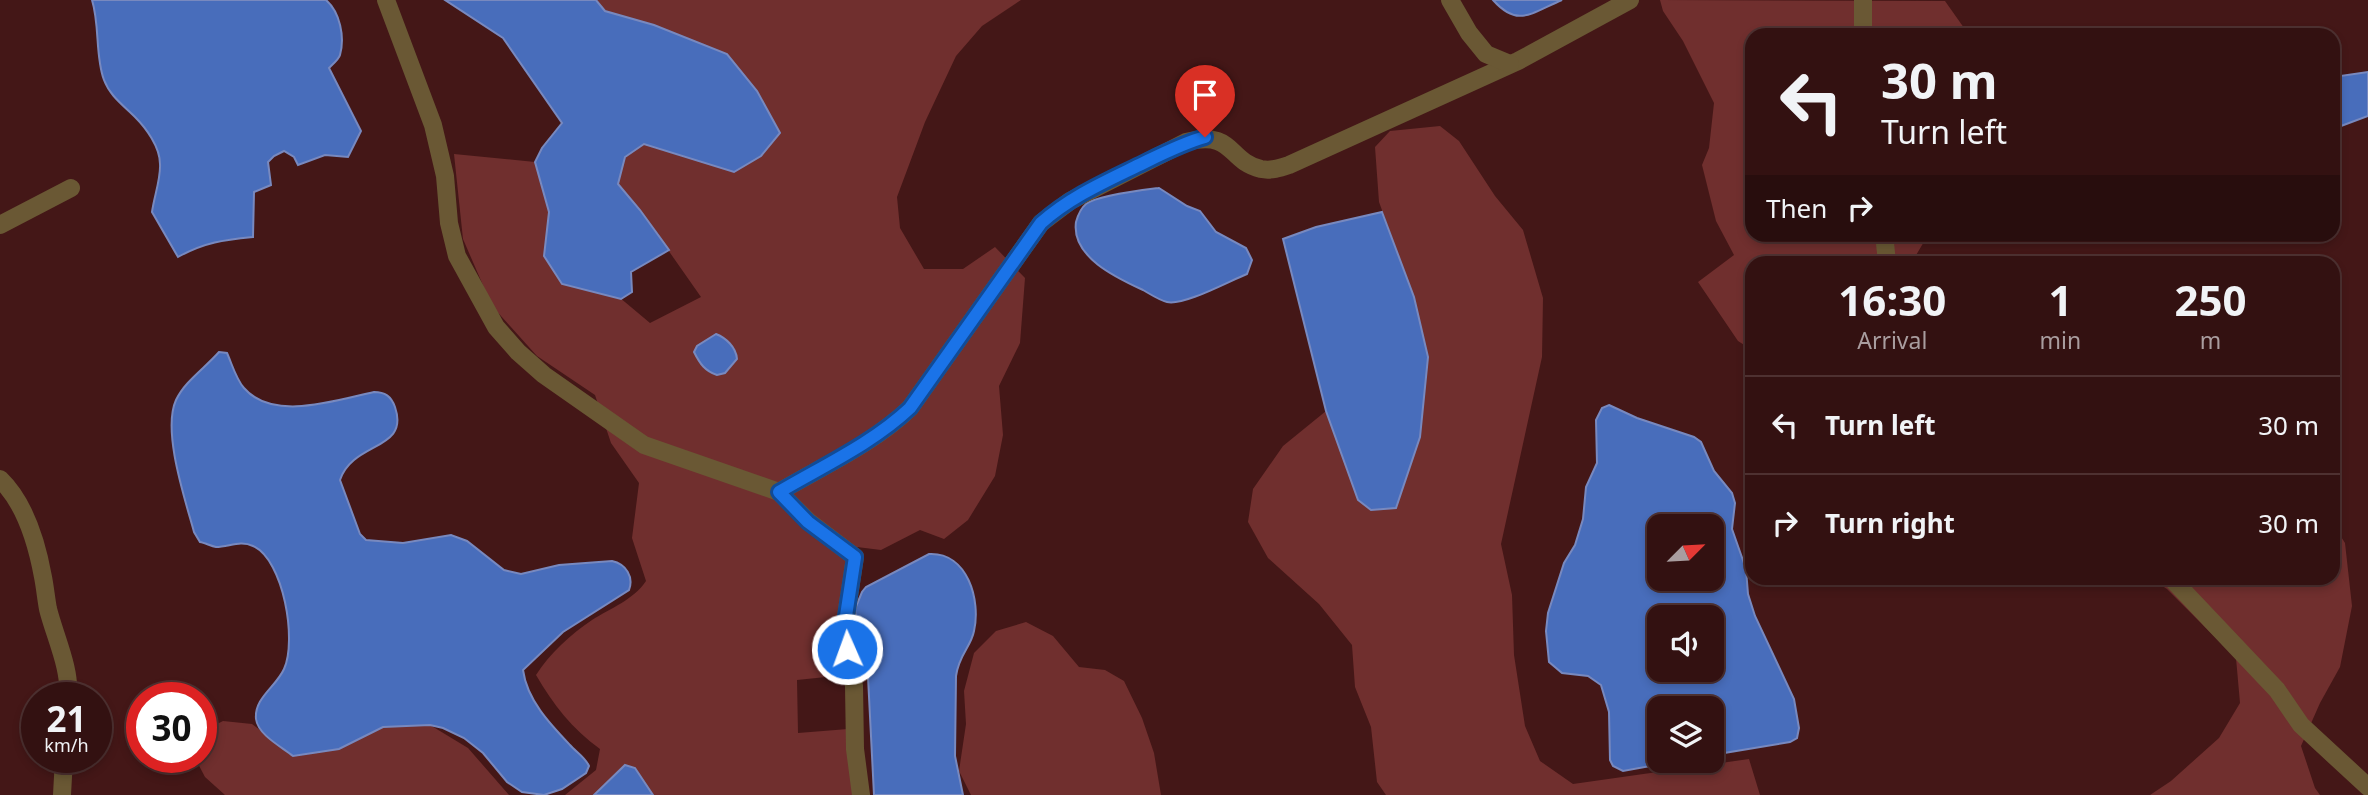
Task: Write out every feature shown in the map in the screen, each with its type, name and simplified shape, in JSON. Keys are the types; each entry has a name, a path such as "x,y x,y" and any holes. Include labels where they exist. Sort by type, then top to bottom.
{"street":[{"path":"386,0 433,125 445,176 449,223 457,256 496,327 518,352 544,374 644,445 779,492 808,522 855,557 844,629 854,686 855,749 861,795"},
{"path":"1450,0 1469,33 1486,54 1510,64"},
{"path":"779,492 900,418 910,408 1041,223 1070,201 1186,142 1205,137 1222,142 1258,169 1270,170 1289,165 1510,64 1630,0"},
{"path":"1863,0 1863,28"},
{"path":"0,225 71,188"},
{"path":"0,479 18,502 30,528 68,682"},
{"path":"2178,585 2277,690 2301,726 2368,787"},
{"path":"62,795 63,773"}],"shaded area":[{"path":"596,0 1021,0 982,26 956,56 925,122 897,197 900,228 924,269 963,269 995,247 1025,278 1020,343 999,386 1003,435 995,476 968,520 944,539 920,530 881,550 857,547 846,560 840,603 845,675 797,680 798,733 848,729 855,795 565,795 596,770 600,749 564,715 536,675 568,638 628,599 646,581 632,538 639,483 611,443 595,395 537,356 492,306 463,239 454,154 535,162 549,212 544,256 562,284 619,297 650,323 701,297 640,210 618,184 625,157 644,143 734,172 654,25 605,11"},
{"path":"1660,0 1945,1 1964,28 1745,28 1745,242 1924,242 1916,256 1745,256 1745,346 1738,341 1698,282 1734,255 1716,221 1702,165 1709,148 1714,103 1683,41 1663,11"},
{"path":"1440,126 1459,141 1495,196 1523,230 1543,298 1542,357 1501,544 1512,595 1514,655 1525,726 1540,761 1573,784 1650,773 1724,773 1724,763 1749,759 1760,795 1386,795 1377,782 1371,727 1355,687 1352,645 1319,604 1268,558 1248,522 1253,489 1283,446 1326,411 1358,500 1414,297 1379,202 1375,147 1390,131"},
{"path":"2340,535 2345,543 2352,606 2340,667 2301,746 2315,788 2320,795 2150,795 2171,781 2219,738 2240,703 2236,658 2161,585 2340,585"},
{"path":"1026,622 1053,636 1079,667 1105,670 1124,681 1142,718 1154,753 1161,795 971,795 959,771 966,724 964,691 974,653 996,631"},
{"path":"223,721 252,724 294,756 339,749 383,727 430,725 468,748 509,795 225,795 203,773 217,773 217,724"}],"water":[{"path":"92,0 326,0 338,18 342,40 339,57 329,68 361,131 348,157 325,155 298,165 294,157 284,151 274,156 268,162 271,185 254,192 253,237 215,243 178,257 152,212 160,169 158,151 144,127 113,96 104,80 99,61"},
{"path":"445,0 596,0 605,11 654,25 727,54 757,91 780,133 761,156 734,172 644,144 625,157 618,184 669,250 631,272 632,292 621,299 562,284 544,256 549,212 535,162 542,148 562,123 503,38"},
{"path":"1493,0 1562,0 1533,13 1518,16 1502,9"},
{"path":"2368,72 2368,116 2340,126 2340,76"},
{"path":"1159,188 1200,211 1216,232 1246,248 1252,260 1247,274 1195,297 1167,302 1109,272 1088,256 1076,234 1076,222 1084,206 1111,196"},
{"path":"1382,212 1414,297 1428,357 1420,437 1396,508 1371,510 1358,500 1326,411 1283,239 1316,227"},
{"path":"716,334 730,344 737,359 725,373 717,375 703,366 694,352 697,346"},
{"path":"219,352 227,353 244,388 256,398 271,404 306,406 374,392 384,394 392,400 397,421 395,431 388,439 356,458 340,480 360,534 366,540 403,543 451,535 467,541 504,570 521,574 559,565 612,561 625,568 630,576 629,590 563,632 523,670 529,691 540,711 583,757 589,766 586,773 562,789 544,795 522,792 507,782 483,753 464,738 430,725 383,727 339,749 293,756 261,730 256,719 258,705 284,669 288,656 288,621 280,584 264,554 253,546 239,544 216,547 200,542 194,532 185,502 173,447 172,413 176,400 190,381"},
{"path":"1609,405 1701,442 1714,471 1732,493 1735,503 1732,529 1745,566 1745,585 1747,585 1755,616 1794,699 1799,728 1797,738 1790,742 1724,753 1724,696 1647,696 1647,767 1623,771 1613,766 1610,760 1609,712 1601,685 1588,676 1562,673 1549,662 1546,631 1548,613 1564,563 1575,545 1583,519 1586,487 1597,463 1596,420 1602,408"},
{"path":"929,554 953,561 962,570 969,580 975,606 976,619 972,637 956,676 955,756 963,795 874,795 868,677 857,634 855,609 866,587"},
{"path":"625,765 635,768 653,795 594,795"}],"route":[{"path":"847,649 844,629 855,557 808,522 779,492 859,445 900,418 910,408 1041,223 1055,211 1099,184 1186,142 1205,137"}]}
